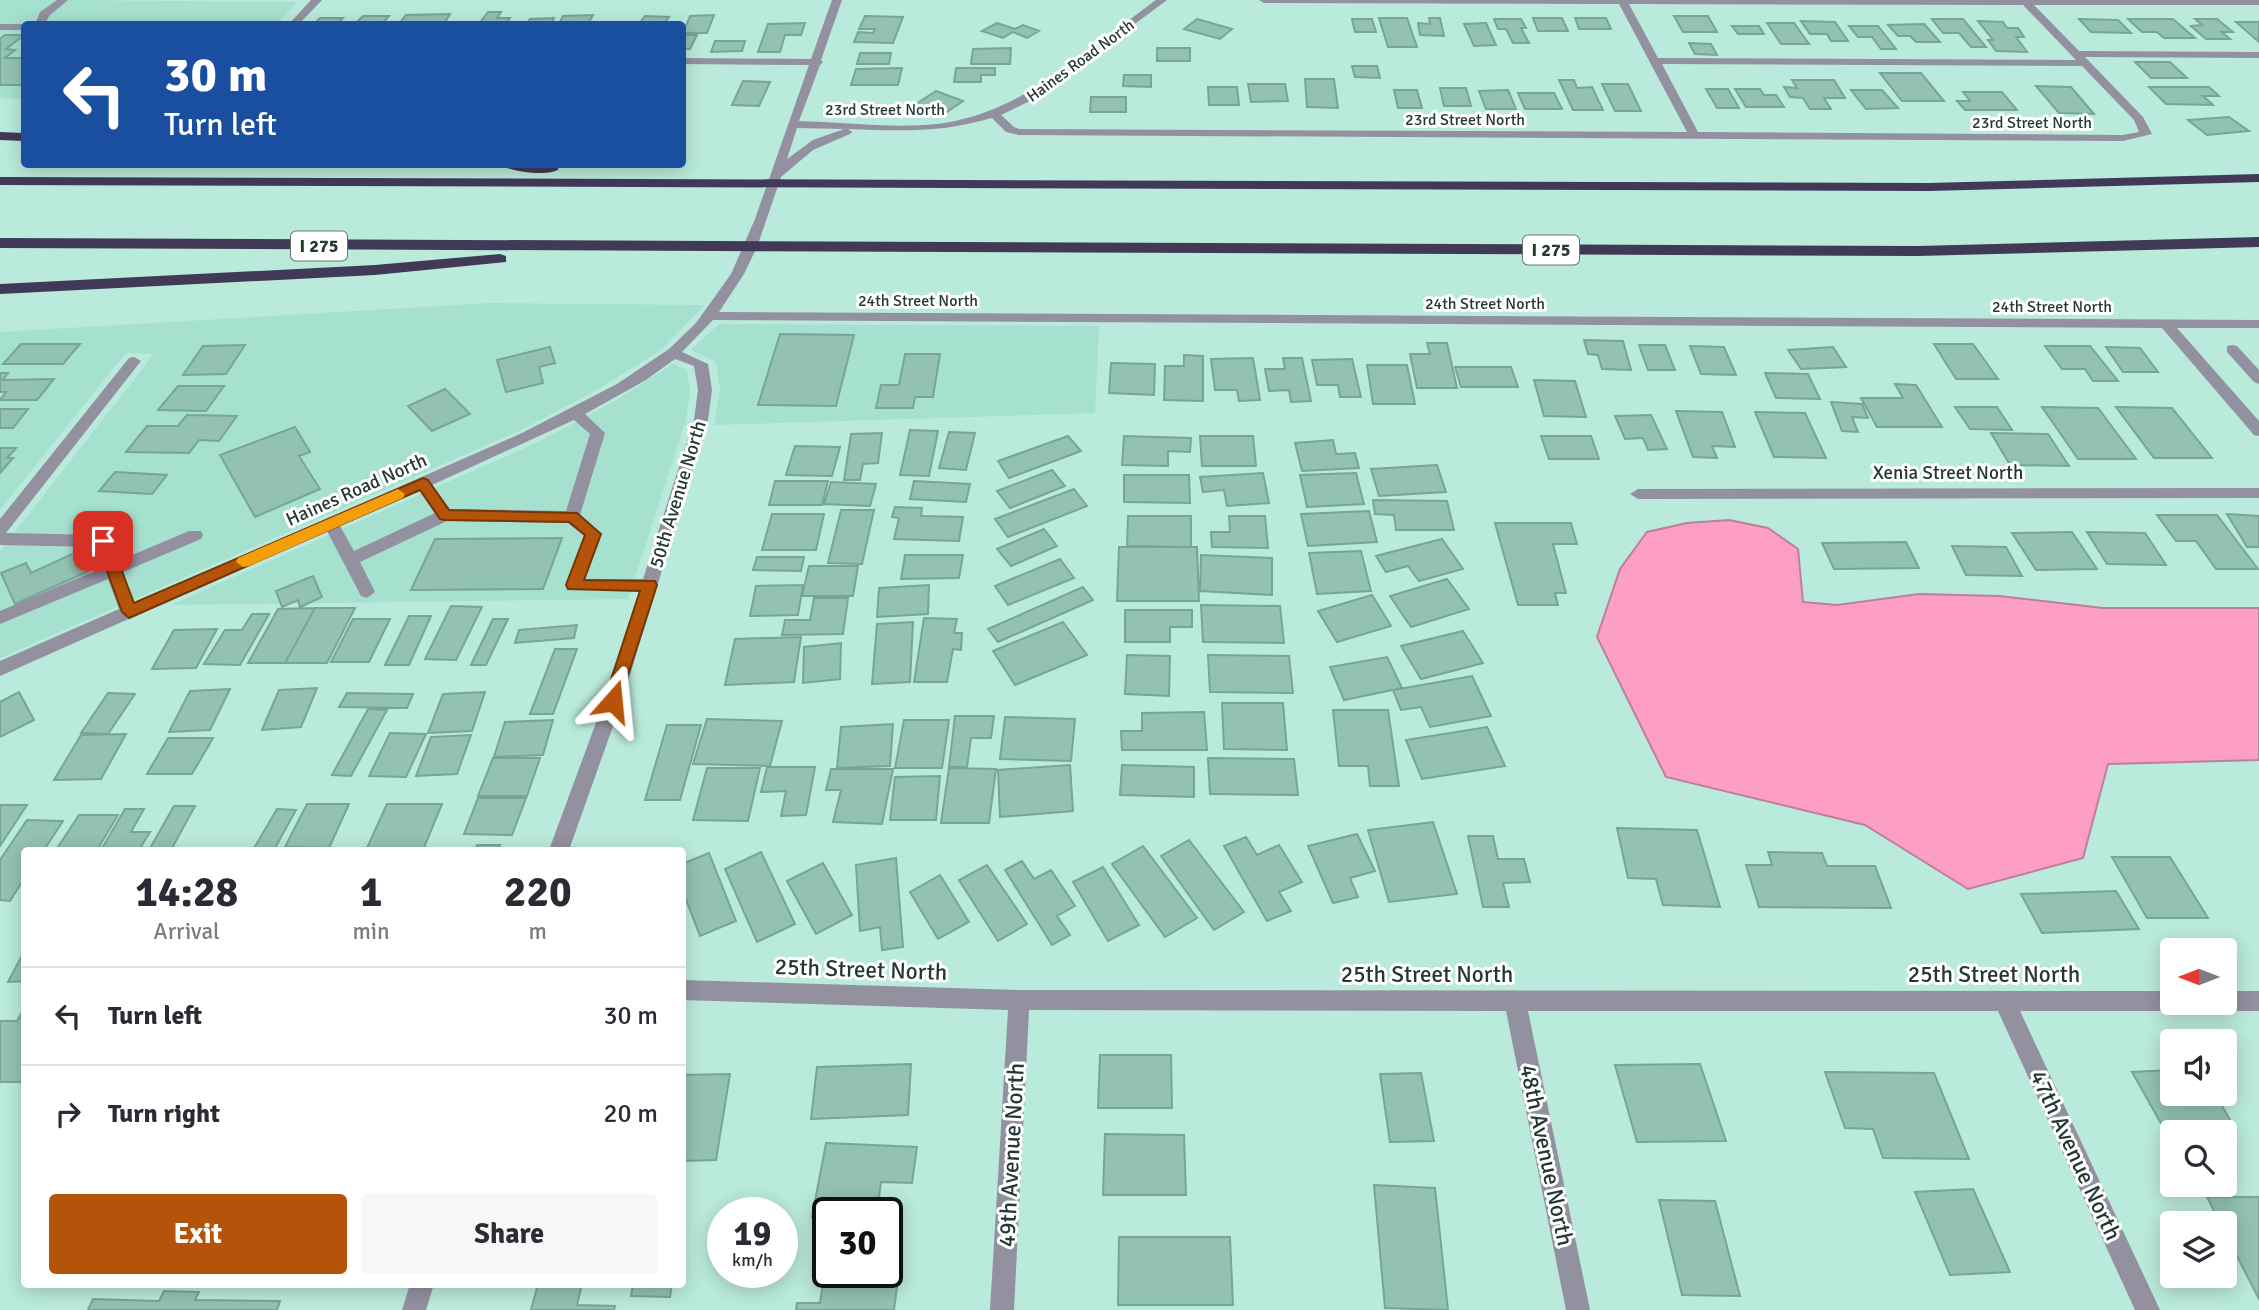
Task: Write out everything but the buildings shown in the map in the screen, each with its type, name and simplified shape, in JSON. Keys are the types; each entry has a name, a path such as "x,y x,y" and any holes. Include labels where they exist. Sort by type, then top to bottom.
{"highway":[{"path":"0,136 21,137"},
{"path":"544,168 669,181"},
{"path":"0,181 1929,187 2259,178"},
{"name":"I 275","path":"0,243 843,249 1918,251 2259,242"},
{"path":"0,289 375,270 638,248"}],"street":[{"path":"41,21 44,14 63,0"},
{"path":"297,21 317,0"},
{"path":"710,316 737,279 763,221 792,124 818,62 837,0"},
{"name":"Haines Road North","path":"994,114 1030,97 1162,0"},
{"path":"1264,0 2259,2"},
{"path":"1623,2 1695,137"},
{"path":"2026,2 2085,63"},
{"path":"0,27 21,27"},
{"path":"2076,54 2259,55"},
{"path":"686,61 818,62"},
{"path":"1654,61 2085,63"},
{"name":"23rd Street North","path":"792,124 882,128 955,125 994,114 1010,130 1019,132 2123,138 2147,134 2140,119 2085,63"},
{"path":"776,180 791,160 824,138 882,128"},
{"name":"Haines Road North","path":"0,669 423,483 574,412 673,353 710,316"},
{"name":"24th Street North","path":"710,316 2259,324"},
{"path":"2166,324 2259,431"},
{"path":"2232,349 2259,379"},
{"name":"50th Avenue North","path":"560,847 613,701 701,420 705,390 701,364 673,353"},
{"path":"0,530 134,361"},
{"path":"572,517 598,433 574,412"},
{"path":"423,483 445,515"},
{"name":"Xenia Street North","path":"1638,494 2259,493"},
{"path":"350,560 445,515 572,517 593,534 574,585 649,585"},
{"path":"331,523 367,592"},
{"path":"0,618 195,535"},
{"path":"0,539 103,541 129,612"},
{"name":"25th Street North","path":"686,990 1019,1000 2160,1001"},
{"name":"49th Avenue North","path":"1002,1310 1019,1000"},
{"name":"47th Avenue North","path":"2004,1000 2148,1310"},
{"name":"48th Avenue North","path":"1515,1001 1578,1310"},
{"path":"2237,1001 2259,1001"},
{"path":"414,1310 421,1288"}],"shaded area":[{"path":"0,0 298,2 279,21 21,21 21,99 0,98"},
{"path":"491,303 705,305 661,350 597,390 519,431 0,658 0,551 154,354 126,353 0,510 0,332"},
{"path":"719,324 1099,326 1095,413 714,425 720,389 716,362 691,350"},
{"path":"673,364 687,370 690,391 686,420 628,599 171,605 536,443 615,401"},
{"path":"1729,520 1768,528 1798,549 1803,602 1837,605 1919,594 1999,596 2103,608 2259,608 2259,760 2108,764 2083,858 1968,889 1865,825 1666,777 1597,637 1620,569 1647,532 1687,523"}],"slow traffic":[{"path":"243,562 398,494"}],"route":[{"path":"103,541 129,612 423,483 445,515 572,517 593,534 574,585 649,585 613,701"}]}
